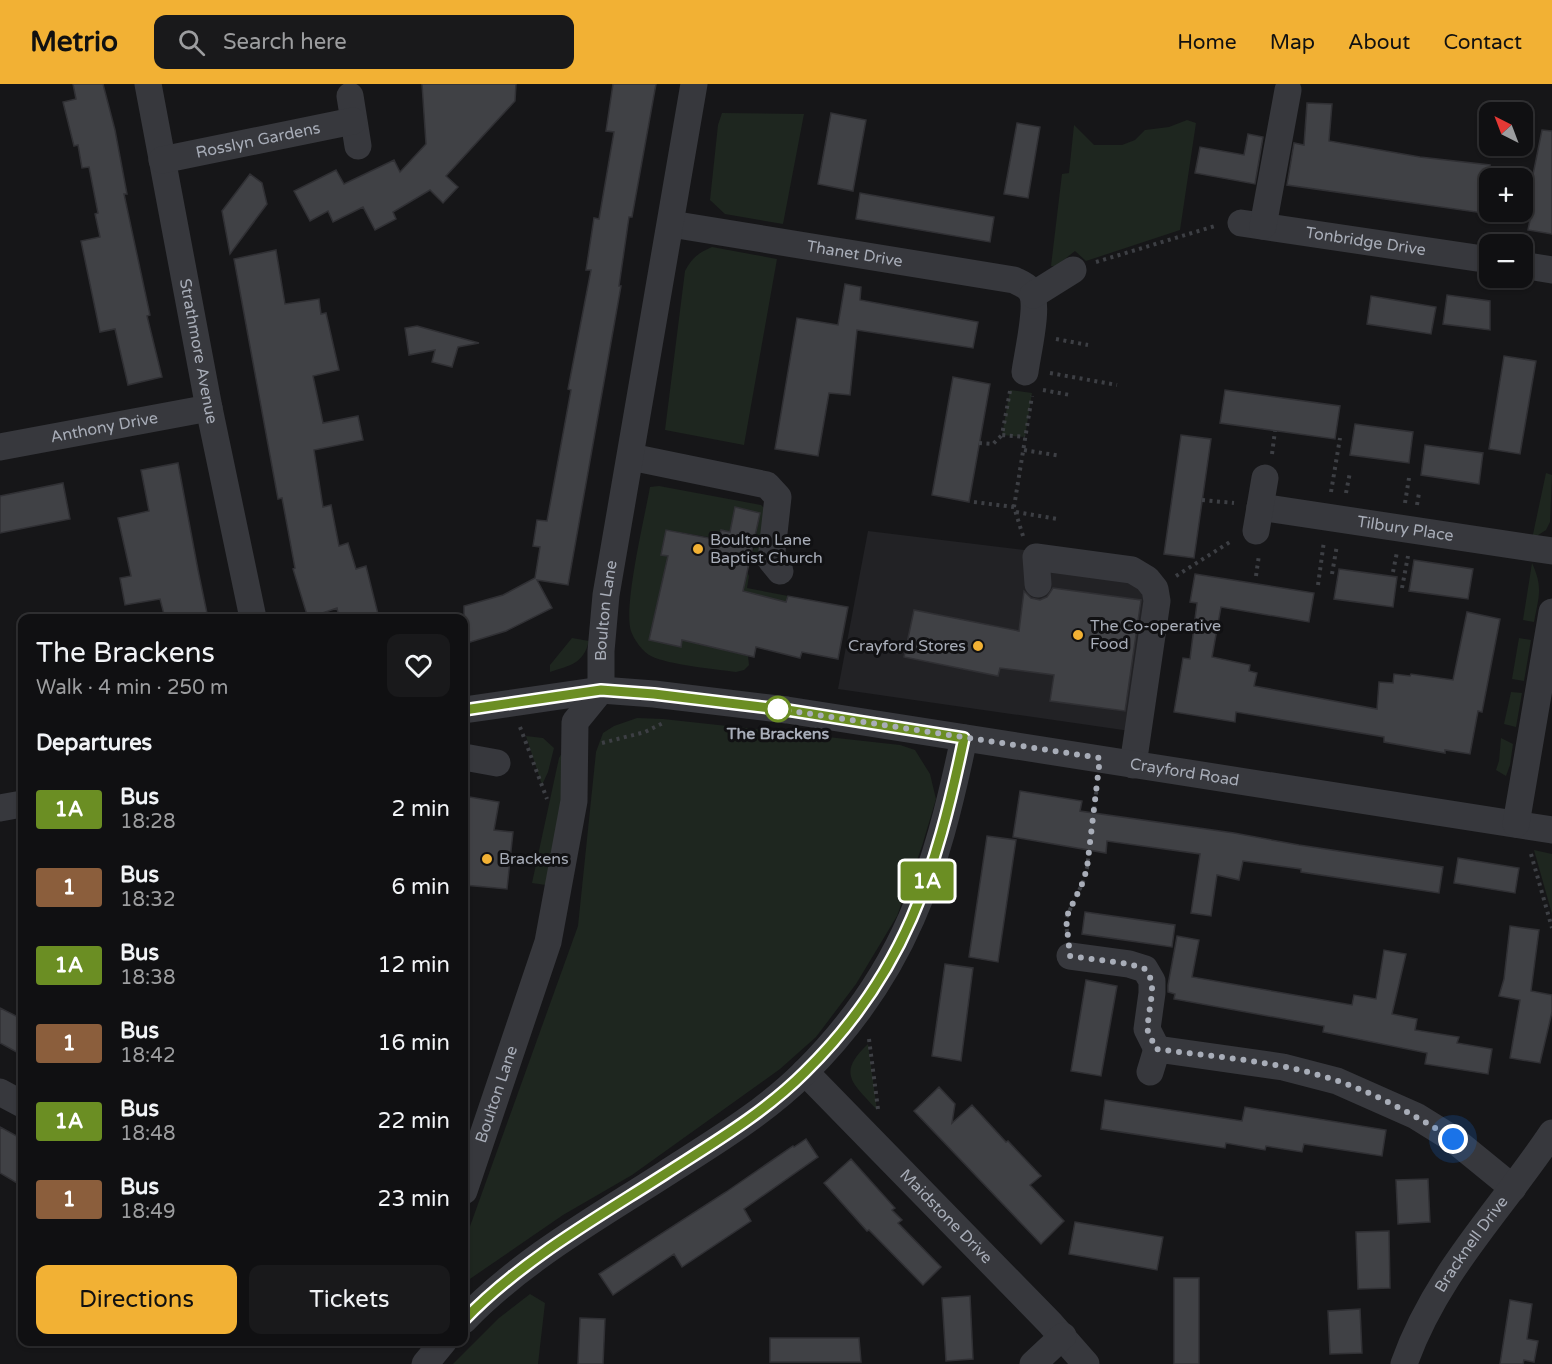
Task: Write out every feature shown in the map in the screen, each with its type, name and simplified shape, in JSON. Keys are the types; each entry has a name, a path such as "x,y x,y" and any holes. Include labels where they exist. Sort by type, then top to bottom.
{"street":[{"name":"Strathmore Avenue","path":"148,84 209,408 252,614"},
{"name":"Boulton Lane","path":"468,1179 548,942 574,801 575,722 601,690 601,651 606,595 694,84"},
{"path":"1252,225 1288,90"},
{"name":"Rosslyn Gardens","path":"162,160 354,121"},
{"name":"Thanet Drive","path":"671,224 1014,280 1024,285 1033,295"},
{"name":"Tonbridge Drive","path":"1252,225 1479,258"},
{"path":"1533,267 1552,270"},
{"path":"1025,372 1033,295 1073,270"},
{"name":"Anthony Drive","path":"0,447 209,408"},
{"path":"631,457 767,485 778,497 771,560 780,571"},
{"path":"1258,519 1265,478"},
{"name":"Tilbury Place","path":"1258,519 1552,551"},
{"path":"1038,584 1036,557 1132,570 1146,579 1155,589 1157,601 1133,765"},
{"path":"1519,824 1552,612"},
{"name":"Crayford Road","path":"468,709 601,690 654,694 787,710 1552,830"},
{"path":"468,1316 511,1276 769,1103 805,1072 865,1003 896,953 926,885 953,788 964,738"},
{"path":"468,758 497,763"},
{"path":"0,808 18,805"},
{"path":"1070,956 1129,964 1145,969 1152,981 1147,1029 1153,1060 1283,1067 1337,1081 1380,1098 1416,1116 1453,1139 1513,1188"},
{"name":"Maidstone Drive","path":"805,1072 1063,1336 1086,1364"},
{"path":"0,1092 18,1102"},
{"name":"Bracknell Drive","path":"1404,1364 1442,1283 1485,1221 1513,1188 1552,1133"},
{"path":"1033,1364 1063,1336"},
{"path":"425,1364 440,1346"}],"path":[{"path":"1073,270 1226,222 1252,225"},
{"path":"979,443 993,444 1002,435 1014,371 1035,375 1041,372 1117,385"},
{"path":"1036,557 1024,540 1015,510 1034,388 1070,395"},
{"path":"1002,435 1025,437"},
{"path":"1023,450 1062,456"},
{"path":"974,502 1058,519"},
{"path":"1155,589 1247,531 1258,519"},
{"path":"511,703 549,802"},
{"path":"575,750 645,732 666,722"},
{"path":"1070,956 1066,918 1087,868 1100,758"},
{"path":"1519,824 1552,928"},
{"path":"865,1003 884,1153"}],"shaded area":[{"path":"722,113 804,114 783,224 725,214 710,200 718,125"},
{"path":"1187,120 1196,123 1180,230 1086,261 1075,251 1056,266 1051,266 1062,174 1069,173 1074,125 1094,145 1122,145 1135,140 1145,130 1169,127"},
{"path":"712,247 777,259 744,445 665,430 685,271 696,256"},
{"path":"1010,390 1032,393 1025,437 1002,435"},
{"path":"1546,473 1552,475 1550,522 1546,530 1532,539"},
{"path":"659,486 761,505 769,513 760,554 752,557 760,513 736,508 730,532 722,530 720,539 666,530 661,555 747,572 749,576 747,588 788,596 786,602 662,582 681,647 682,640 748,656 749,665 744,670 736,672 716,670 659,659 645,652 632,634 629,619 636,561 650,487"},
{"path":"868,531 1149,565 1130,731 838,689"},
{"path":"1532,563 1539,585 1534,622 1523,620"},
{"path":"572,638 589,641 583,655 575,662 550,672 550,665"},
{"path":"1519,638 1531,640 1524,681 1512,679"},
{"path":"1511,692 1522,693 1516,727 1504,724"},
{"path":"637,718 663,719 900,745 915,750 930,774 936,799 897,916 856,984 816,1037 780,1069 632,1175 563,1215 468,1280 468,1232 578,926 596,752 603,733 614,726"},
{"path":"526,736 543,738 554,748 542,785"},
{"path":"1501,738 1513,744 1506,776 1496,770"},
{"path":"565,748 566,785 546,885 532,883 559,758"},
{"path":"1534,850 1552,854 1552,914"},
{"path":"868,1044 877,1110 855,1085 850,1071 858,1054"},
{"path":"530,1294 545,1303 538,1364 453,1364 499,1318"}],"building":[{"path":"73,84 103,84 115,130 127,194 124,194 150,315 147,316 162,377 128,385 115,329 100,332 81,241 100,237 95,214 98,213 89,167 82,168 78,145 74,146 63,102 76,99"},
{"path":"422,84 516,84 515,101 446,176 458,187 443,203 430,190 393,212 396,219 375,230 363,207 333,222 328,211 310,221 294,191 336,170 344,184 394,160 400,172 426,144"},
{"path":"613,84 656,84 632,217 629,217 619,286 621,286 568,585 537,580 552,608 506,631 468,643 468,614 464,614 464,606 503,595 535,578 540,547 533,546 537,520 547,521 571,390 568,389 591,270 586,270 594,218 599,219 614,132 606,131"},
{"path":"1307,103 1332,104 1329,141 1420,157 1490,165 1490,168 1479,168 1479,212 1287,185 1294,143 1304,145"},
{"path":"831,113 866,120 853,191 818,184"},
{"path":"1017,123 1040,127 1028,198 1004,194"},
{"path":"1542,130 1552,131 1552,234 1528,230 1530,222 1533,222 1533,174"},
{"path":"1248,134 1263,137 1255,184 1195,173 1200,147 1244,155"},
{"path":"250,174 262,183 267,204 230,254 222,211"},
{"path":"860,193 994,217 990,242 856,219"},
{"path":"276,250 285,304 319,299 321,314 326,313 339,370 313,376 323,423 358,416 363,440 314,450 323,507 331,505 339,546 348,543 356,569 366,566 378,614 338,614 337,608 320,614 307,614 293,569 295,568 282,498 278,499 234,259"},
{"path":"845,284 861,287 860,300 978,322 973,348 857,330 850,395 829,393 818,456 775,449 797,318 838,325"},
{"path":"1447,295 1490,301 1490,330 1443,324"},
{"path":"1371,296 1436,307 1431,334 1367,324"},
{"path":"417,326 479,343 458,347 452,367 432,362 435,350 409,355 405,328"},
{"path":"1504,356 1536,361 1520,454 1489,449"},
{"path":"953,377 990,384 969,502 932,495"},
{"path":"1225,390 1340,406 1335,439 1220,423"},
{"path":"1355,424 1413,432 1409,463 1350,455"},
{"path":"1181,435 1211,439 1194,558 1164,554"},
{"path":"1425,445 1483,453 1479,484 1421,475"},
{"path":"178,463 207,614 164,614 160,599 125,605 120,578 131,576 118,518 149,511 141,470"},
{"path":"63,483 70,519 0,533 0,496"},
{"path":"735,507 760,513 743,591 786,602 788,596 848,607 838,659 802,652 800,658 756,647 754,657 682,640 681,647 649,640 668,556 661,555 666,530 719,540 721,530 730,532"},
{"path":"1414,560 1473,569 1468,599 1409,591"},
{"path":"1339,569 1397,577 1393,607 1334,599"},
{"path":"1195,574 1314,593 1309,622 1221,607 1212,657 1250,665 1249,671 1257,673 1254,686 1377,709 1379,682 1393,683 1394,674 1453,680 1467,612 1500,619 1482,712 1478,711 1470,754 1445,750 1445,753 1384,742 1384,737 1236,712 1235,722 1174,712 1183,658 1190,659 1197,603 1190,602"},
{"name":"The Co-operative Food","path":"1053,588 1141,600 1125,711 1050,701 1054,675 1000,668 998,676 904,657 914,610 1019,631 1024,591 1031,598 1040,600 1047,597"},
{"path":"1020,791 1082,801 1080,811 1443,867 1439,893 1243,861 1239,880 1217,875 1211,916 1191,913 1200,854 1107,841 1106,853 1013,837"},
{"name":"Brackens","path":"468,797 499,802 494,830 513,832 507,889 468,885"},
{"path":"987,836 1016,840 998,962 969,957"},
{"path":"1458,858 1519,868 1515,893 1454,883"},
{"path":"1085,912 1175,925 1172,947 1082,934"},
{"path":"1510,926 1539,930 1531,991 1552,995 1552,1012 1540,1063 1510,1058 1520,1000 1499,996 1504,979"},
{"path":"1177,936 1199,940 1192,977 1352,1005 1354,995 1376,999 1384,950 1406,954 1392,1014 1417,1019 1415,1030 1459,1037 1457,1043 1492,1049 1488,1074 1425,1064 1427,1053 1323,1032 1324,1026 1174,999 1175,994 1168,992 1168,985"},
{"path":"945,964 973,968 961,1061 932,1056"},
{"path":"1086,980 1117,986 1101,1076 1071,1071"},
{"path":"0,1008 18,1017 18,1053 0,1043"},
{"path":"939,1087 955,1104 952,1123 972,1105 1041,1176 1030,1185 1064,1221 1041,1244 914,1111"},
{"path":"1105,1100 1242,1121 1245,1107 1386,1130 1382,1156 1304,1144 1302,1152 1266,1146 1265,1150 1226,1143 1225,1148 1101,1129"},
{"path":"0,1127 18,1137 18,1184 0,1173"},
{"path":"806,1139 818,1157 744,1209 751,1221 682,1267 674,1254 613,1295 599,1274"},
{"path":"851,1159 895,1208 892,1210 902,1220 898,1223 941,1267 923,1285 869,1230 867,1231 824,1183"},
{"path":"1428,1179 1430,1222 1398,1224 1396,1180"},
{"path":"1075,1222 1163,1237 1157,1270 1069,1254"},
{"path":"1389,1231 1390,1288 1358,1289 1356,1232"},
{"path":"1174,1278 1199,1278 1199,1364 1174,1364"},
{"path":"970,1296 973,1359 946,1361 942,1298"},
{"path":"1510,1300 1532,1304 1527,1339 1538,1341 1534,1362 1524,1360 1523,1364 1500,1364"},
{"path":"1360,1309 1362,1353 1330,1354 1328,1311"},
{"path":"580,1318 605,1319 603,1364 578,1364"},
{"path":"770,1338 859,1338 861,1362 770,1362"}],"bus line":[{"name":"1A","path":"468,709 601,690 787,710 964,738 938,846 912,921 896,953 865,1003 829,1047 805,1072 769,1103 511,1276 468,1316"}],"place":[{"name":"Boulton Lane Baptist Church","path":"698,549"},
{"name":"The Co-operative Food","path":"1078,635"},
{"name":"Crayford Stores","path":"978,646"},
{"name":"The Brackens","path":"778,709"},
{"name":"Brackens","path":"487,859"}],"route":[{"path":"778,709 1100,758 1087,868 1066,918 1070,956 1129,964 1145,969 1152,981 1147,1029 1156,1049 1283,1067 1337,1081 1380,1098 1416,1116 1453,1139"}]}
